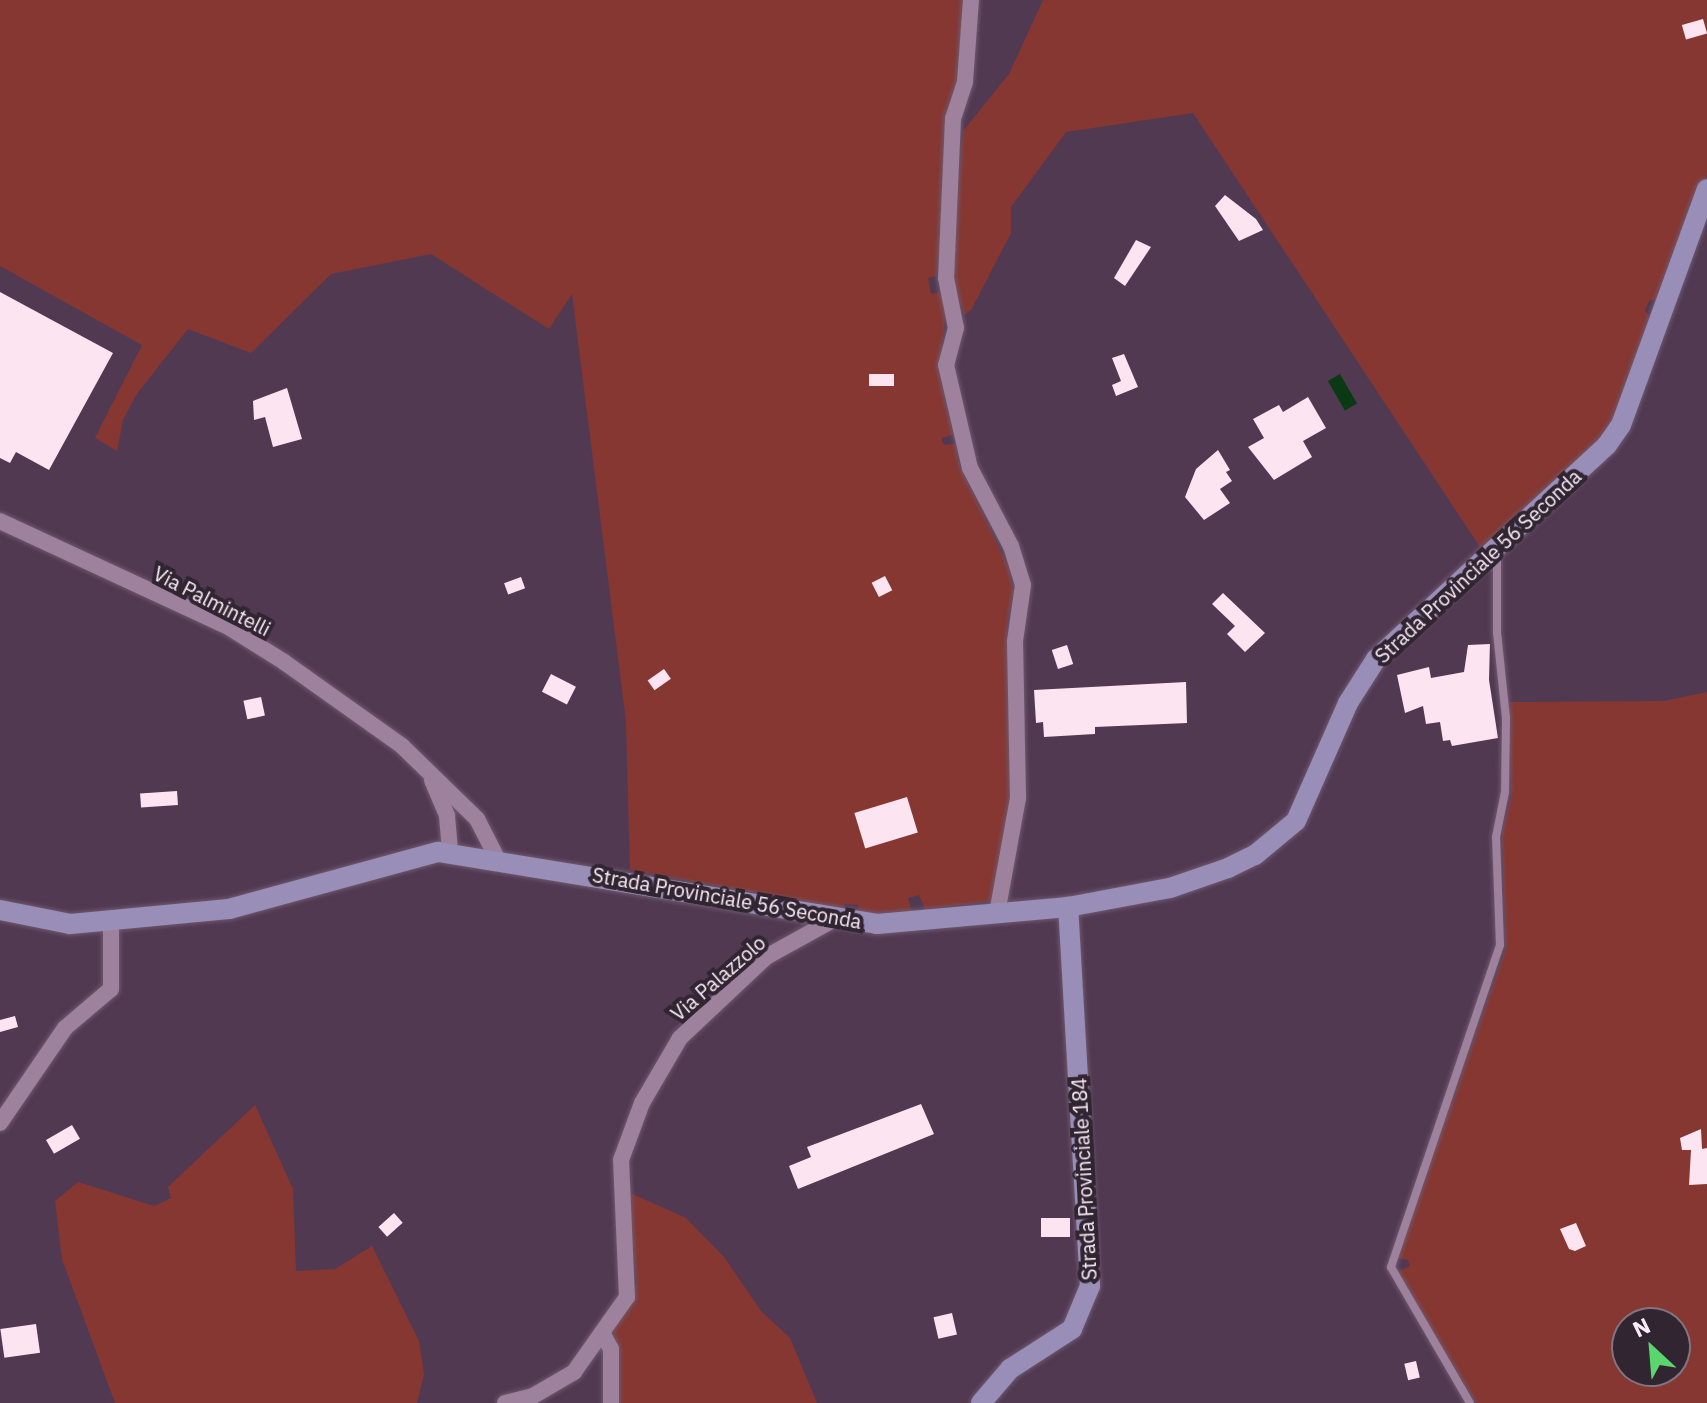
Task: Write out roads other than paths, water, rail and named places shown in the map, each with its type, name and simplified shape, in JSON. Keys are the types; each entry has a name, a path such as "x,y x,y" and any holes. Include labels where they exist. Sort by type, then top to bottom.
{"street":[{"path":"971,0 965,82 953,119 946,278 956,328 946,365 970,468 1011,546 1023,585 1015,641 1018,798 997,914"},
{"name":"Strada Provinciale 56 Seconda","path":"0,910 50,923 111,920 262,902 395,860 450,853 497,858 833,920 877,924 1068,907 1170,888 1228,868 1277,840 1307,803 1348,703 1376,659 1497,548 1621,425 1707,189"},
{"name":"Via Palmintelli","path":"0,521 230,628 402,746 477,819 497,858"},
{"path":"428,772 447,816 450,853"},
{"name":"Strada Provinciale 184","path":"981,1403 1010,1369 1072,1329 1090,1286 1068,907"},
{"path":"0,1123 65,1028 111,989 111,920"},
{"name":"Via Palazzolo","path":"505,1403 533,1396 574,1372 604,1336 627,1297 629,1276 621,1160 665,1061 680,1038 766,957 833,920"},
{"path":"604,1336 611,1349 611,1403"}],"lane":[{"path":"1470,1403 1391,1267 1500,945 1496,837 1505,792 1506,718 1497,633 1497,548"}]}
